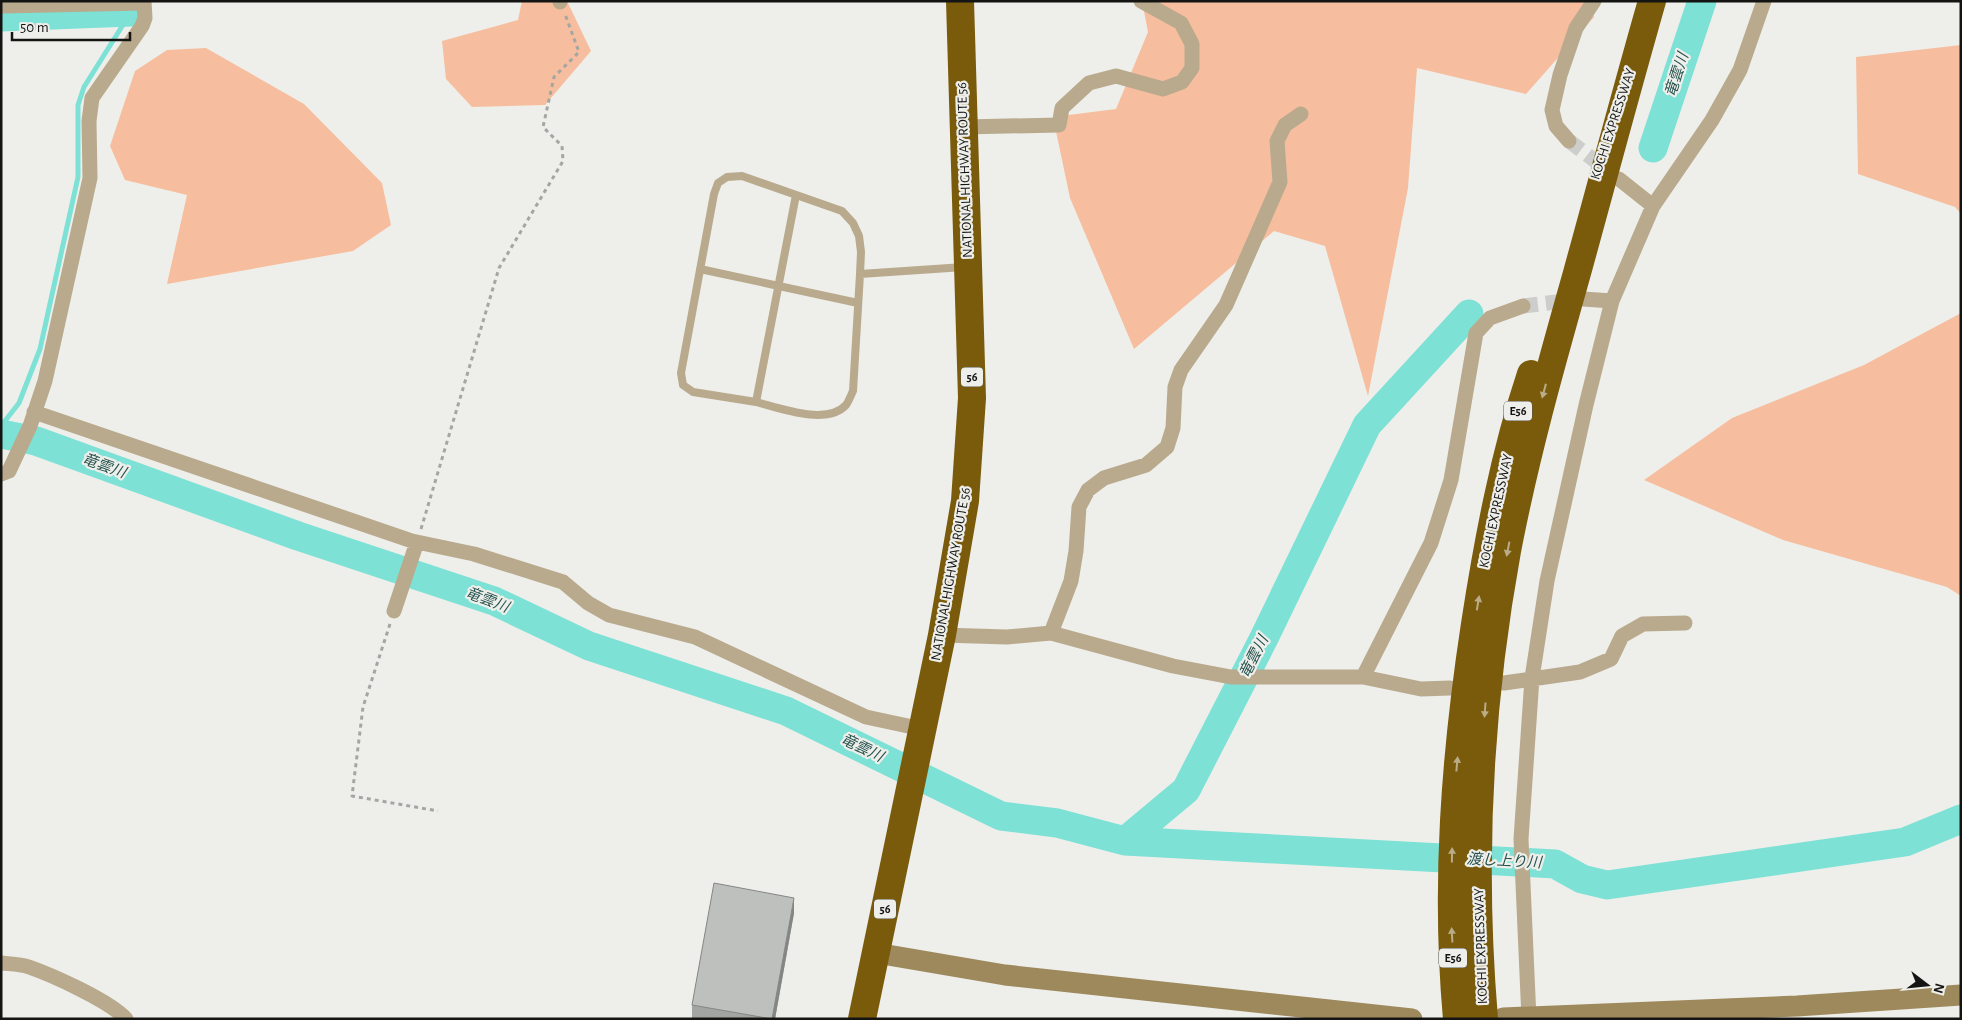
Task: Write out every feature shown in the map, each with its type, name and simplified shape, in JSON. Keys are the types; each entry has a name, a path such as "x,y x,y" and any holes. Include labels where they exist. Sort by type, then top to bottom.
{"highway":[{"name":"NATIONAL HIGHWAY ROUTE 56","path":"862,1019 942,635 965,501 972,398 960,1"},
{"name":"KOCHI EXPRESSWAY","path":"1457,1019 1451,896 1486,703 1507,552 1536,418 1649,12"},
{"name":"KOCHI EXPRESSWAY","path":"1466,815 1494,1018"}],"street":[{"path":"964,127 1059,125 1062,108 1088,83 1116,76 1163,89 1182,82 1192,68 1192,44 1180,22 1141,1"},
{"path":"1569,141 1556,126 1552,110 1560,75 1576,28 1594,1"},
{"path":"1528,1017 1521,839 1532,678 1548,581 1586,404 1612,301 1653,206 1712,120 1740,70 1764,1"},
{"path":"1,6 144,2 142,26 92,98 89,121 90,178 45,381 20,451 9,471 1,474"},
{"path":"1051,633 1071,581 1076,552 1079,507 1088,490 1104,478 1146,466 1167,447 1173,428 1175,387 1181,370 1226,305 1280,182 1277,140 1285,125 1301,114"},
{"path":"1620,179 1653,206"},
{"path":"1583,299 1612,301"},
{"path":"1363,677 1431,543 1451,480 1476,333 1490,318 1523,306"},
{"path":"32,419 417,542 474,554 563,582 588,603 609,615 695,637 866,717 920,738"},
{"path":"394,611 417,542"},
{"path":"1504,683 1580,672 1611,659 1622,636 1643,624 1685,623"},
{"path":"942,635 1007,637 1051,633 1173,666 1230,677 1363,677 1421,689 1450,688"},
{"path":"876,953 1005,975 1412,1019"},
{"path":"1,963 36,970 117,1010 126,1019"},
{"path":"1494,1018 1797,1012 1961,996"}],"lane":[{"path":"742,176 842,211 854,223 861,252 853,391 845,405 828,415 803,414 756,402 693,392 683,385 681,373 700,269 714,194 718,183 727,177 742,176"},
{"path":"756,402 796,195"},
{"path":"860,274 968,266"},
{"path":"700,269 858,303"}],"path":[{"path":"417,542 499,268 563,161 562,146 543,127 554,77 579,52 560,2"},
{"path":"394,611 363,707 352,796 438,811"}],"shaded area":[{"path":"522,1 567,1 591,51 545,105 472,107 446,79 442,41 518,20"},
{"path":"1142,1 1590,1 1594,17 1526,94 1417,68 1408,188 1368,396 1325,246 1274,231 1134,349 1070,198 1053,117 1116,109 1148,32"},
{"path":"1961,45 1961,214 1955,207 1858,174 1856,57"},
{"path":"206,48 304,104 382,183 391,225 353,251 167,284 187,195 125,180 110,146 135,71 167,50"},
{"path":"1961,313 1961,596 1947,587 1783,540 1644,480 1732,418 1864,365"}],"building":[{"path":"714,883 794,898 772,1019 692,1005"}],"waterway":[{"path":"1,17 131,12 133,1"},
{"name":"竜雲川","path":"1653,148 1702,1"},
{"path":"1,426 19,403 40,349 78,177 78,105 84,87 131,12"},
{"name":"竜雲川","path":"1125,841 1186,790 1264,638 1367,425 1469,314"},
{"name":"竜雲川","path":"1,434 36,441 298,536 494,601 589,646 786,711 1001,816 1057,823 1125,841 1555,864 1582,879 1607,885 1905,842 1961,819"}],"tunnel":[{"path":"1569,141 1610,172"},
{"path":"1523,306 1573,300"}],"water label":[{"name":"渡し上り川","path":"1504,861"}]}
